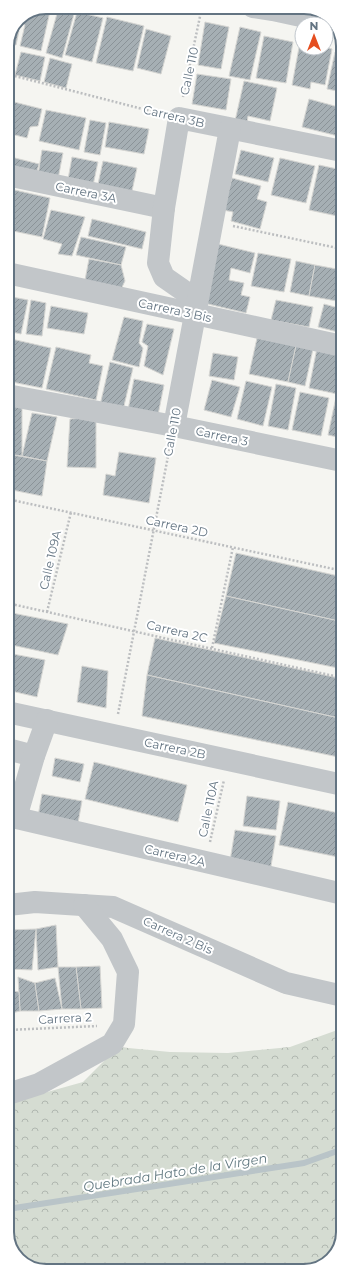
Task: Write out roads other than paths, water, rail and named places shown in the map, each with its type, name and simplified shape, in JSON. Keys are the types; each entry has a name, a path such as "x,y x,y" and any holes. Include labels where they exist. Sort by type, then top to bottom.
{"street":[{"name":"Carrera 3B","path":"164,208 179,118 336,150"},
{"name":"Calle 110","path":"174,426 230,129"},
{"name":"Carrera 3A","path":"14,177 164,208"},
{"path":"164,208 158,263 164,277 196,307"},
{"name":"Carrera 3 Bis","path":"14,274 196,307 336,344"},
{"name":"Carrera 3","path":"14,396 174,426 336,460"},
{"name":"Carrera 2B","path":"14,713 336,783"},
{"path":"14,811 47,720"},
{"path":"14,751 34,756"},
{"name":"Carrera 2A","path":"14,817 336,892"},
{"name":"Carrera 2 Bis","path":"14,904 35,902 114,907 286,983 336,994"},
{"path":"14,1092 39,1084 112,1044 124,1024 128,972 112,939 84,905"}],"waterway":[{"name":"Quebrada Hato de la Virgen","path":"14,1208 304,1163 336,1152"}]}
